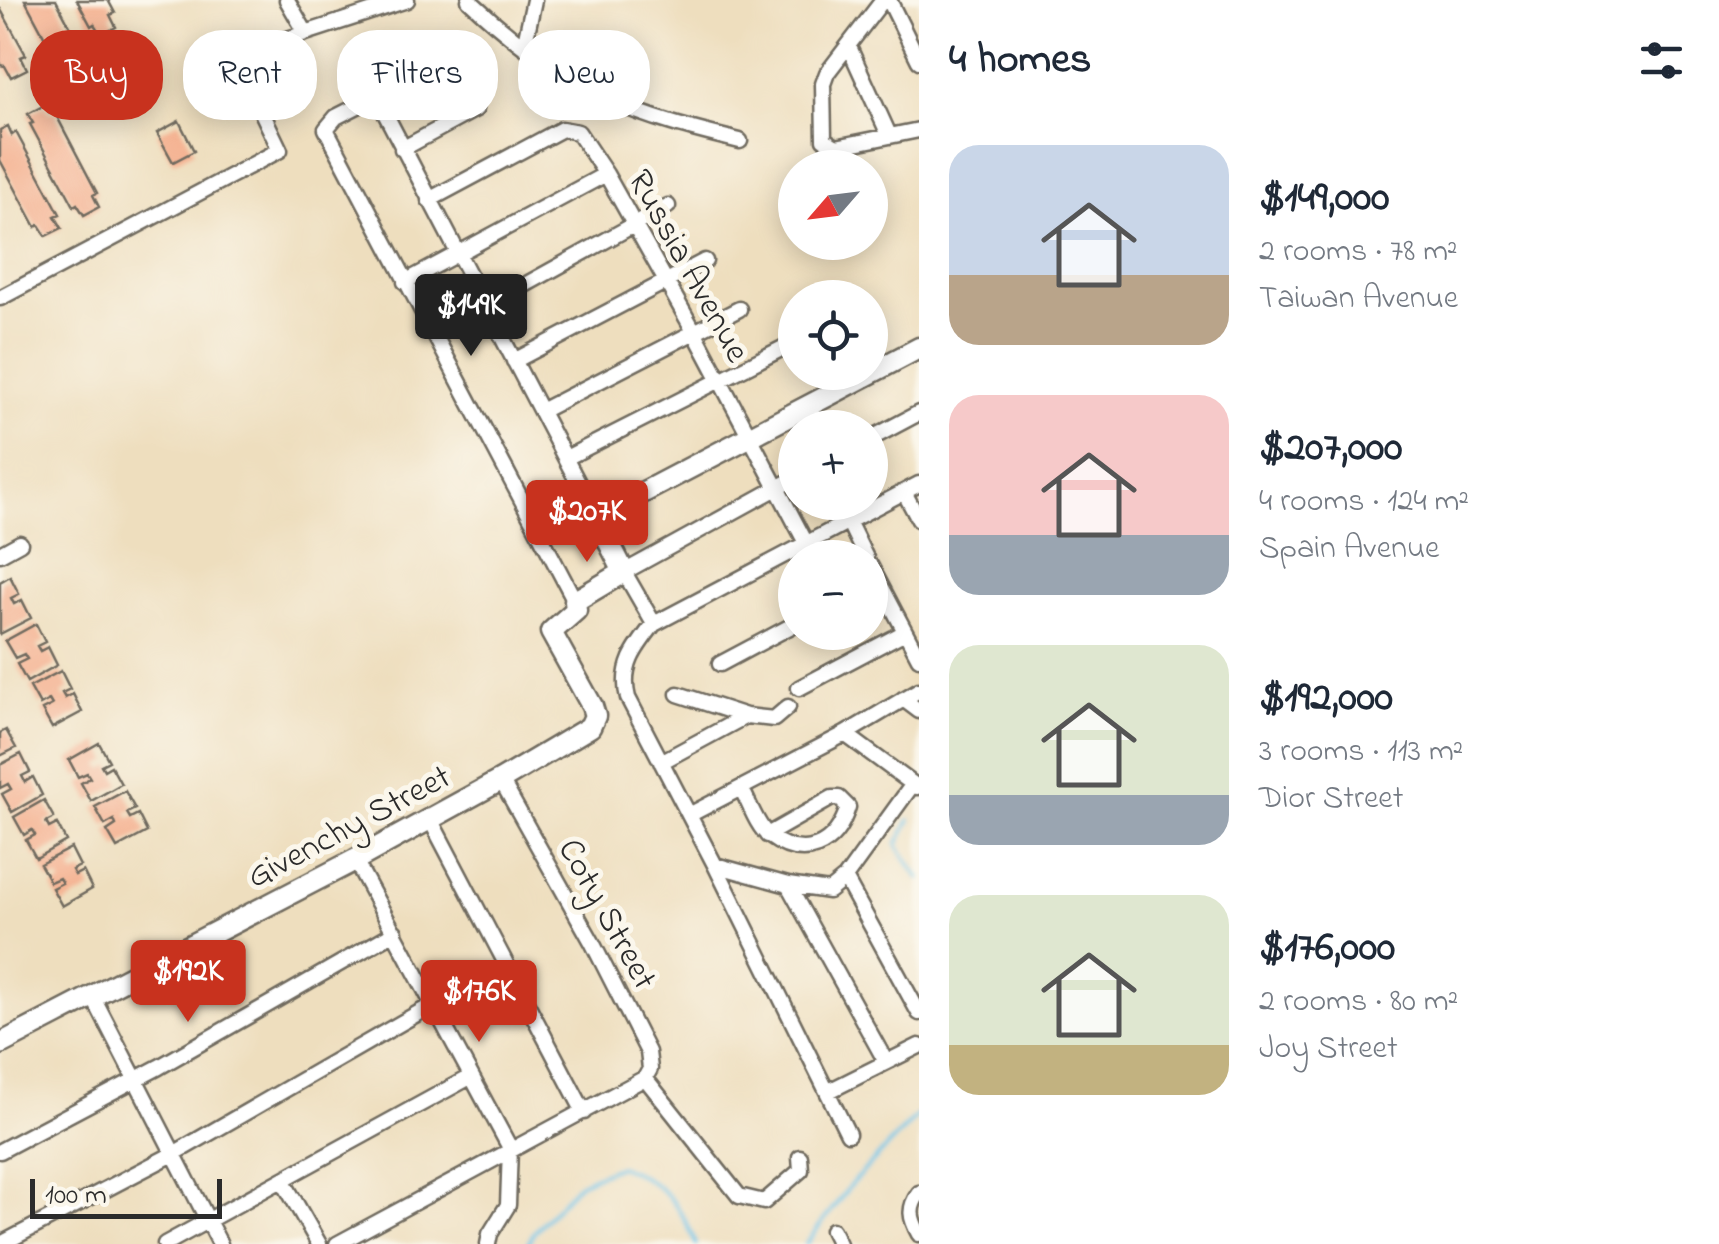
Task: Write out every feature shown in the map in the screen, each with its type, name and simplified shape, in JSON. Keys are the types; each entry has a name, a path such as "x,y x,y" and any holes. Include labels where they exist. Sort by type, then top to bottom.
{"street":[{"path":"288,0 304,30"},
{"path":"315,30 407,0"},
{"path":"470,0 518,42"},
{"path":"528,30 534,0"},
{"path":"919,62 886,0 835,62 823,84 824,138 836,146 919,130"},
{"path":"849,47 890,135"},
{"path":"650,116 740,142"},
{"path":"337,117 328,122 326,129 575,601 776,488"},
{"path":"0,298 280,150 266,120"},
{"path":"388,120 654,624"},
{"path":"402,149 456,120"},
{"name":"Russia Avenue","path":"428,200 569,129 584,138 695,333 804,540"},
{"path":"405,282 606,174"},
{"path":"485,306 668,206"},
{"path":"514,362 706,261"},
{"path":"541,411 739,309"},
{"path":"596,516 919,348"},
{"path":"566,458 778,351"},
{"path":"888,429 919,413"},
{"path":"812,540 919,484"},
{"path":"904,492 919,520"},
{"path":"848,522 857,540"},
{"path":"0,554 20,543"},
{"path":"778,558 654,624 632,652 624,683 628,698 716,865 848,1134"},
{"name":"Givenchy Street","path":"0,1044 354,860 570,741 590,726 592,706 551,632 570,618 576,610 575,601"},
{"path":"888,605 919,658"},
{"path":"799,688 905,632"},
{"path":"720,664 778,633"},
{"path":"689,815 846,734 919,690"},
{"path":"678,694 746,716 774,719 788,707"},
{"path":"902,699 919,711"},
{"path":"661,762 746,716"},
{"path":"716,865 821,892 829,891 846,878 916,786 846,734"},
{"name":"Coty Street","path":"501,780 592,942 648,1052 650,1069 645,1078"},
{"path":"741,788 767,835 797,849 818,849 848,807 839,798 832,798 767,835"},
{"path":"430,819 584,1112"},
{"path":"354,860 510,1148 508,1205 488,1244"},
{"path":"846,878 914,994 919,1012"},
{"path":"788,885 886,1062"},
{"path":"0,1151 395,932"},
{"path":"92,995 220,1244"},
{"path":"1,1244 174,1152 434,1004"},
{"path":"829,1091 919,1046"},
{"path":"165,1244 470,1077"},
{"path":"337,1244 645,1078 739,1196 764,1202 802,1170 800,1157"},
{"path":"284,1181 318,1244"},
{"path":"919,1193 910,1208 919,1234"}],"building":[{"path":"25,0 56,0 72,30 41,30"},
{"path":"77,0 108,0 115,13 110,15 116,27 98,30 94,24 91,26"},
{"path":"0,8 26,55 21,57 27,69 11,77 5,66 0,65"},
{"path":"31,120 59,120 97,193 93,195 99,207 84,215 77,204 74,206 30,124"},
{"path":"179,121 194,151 173,162 157,133"},
{"path":"8,126 12,135 16,132 60,214 55,216 62,228 46,236 39,225 36,227 0,160 0,130"},
{"path":"10,576 19,594 11,598 14,604 22,600 31,618 0,634 0,582"},
{"path":"36,624 45,642 37,646 40,651 48,647 57,665 27,682 17,664 27,659 24,654 15,658 5,641"},
{"path":"61,671 70,689 62,693 65,698 73,694 82,712 52,728 42,710 52,705 49,700 40,705 30,687"},
{"path":"6,730 16,748 0,756 0,733"},
{"path":"99,743 109,761 101,765 104,770 111,766 121,784 91,801 81,783 90,778 87,773 78,777 69,760"},
{"path":"21,754 30,772 22,776 25,782 33,777 42,795 12,812 2,794 11,789 8,784 0,788 0,765"},
{"path":"125,791 135,809 127,813 130,818 138,814 147,832 117,848 107,831 116,825 114,820 105,825 95,807"},
{"path":"44,800 54,818 46,822 49,828 57,824 66,841 36,858 26,840 35,835 32,830 24,835 14,817"},
{"path":"71,848 80,866 72,870 75,875 83,871 92,889 62,906 52,888 62,883 59,878 50,882 40,864"}],"waterway":[{"path":"910,820 897,845 919,878"},
{"path":"806,1244 853,1182 919,1114"},
{"path":"528,1244 534,1232 579,1183 619,1166 647,1179 667,1195 683,1216 696,1244"}]}
